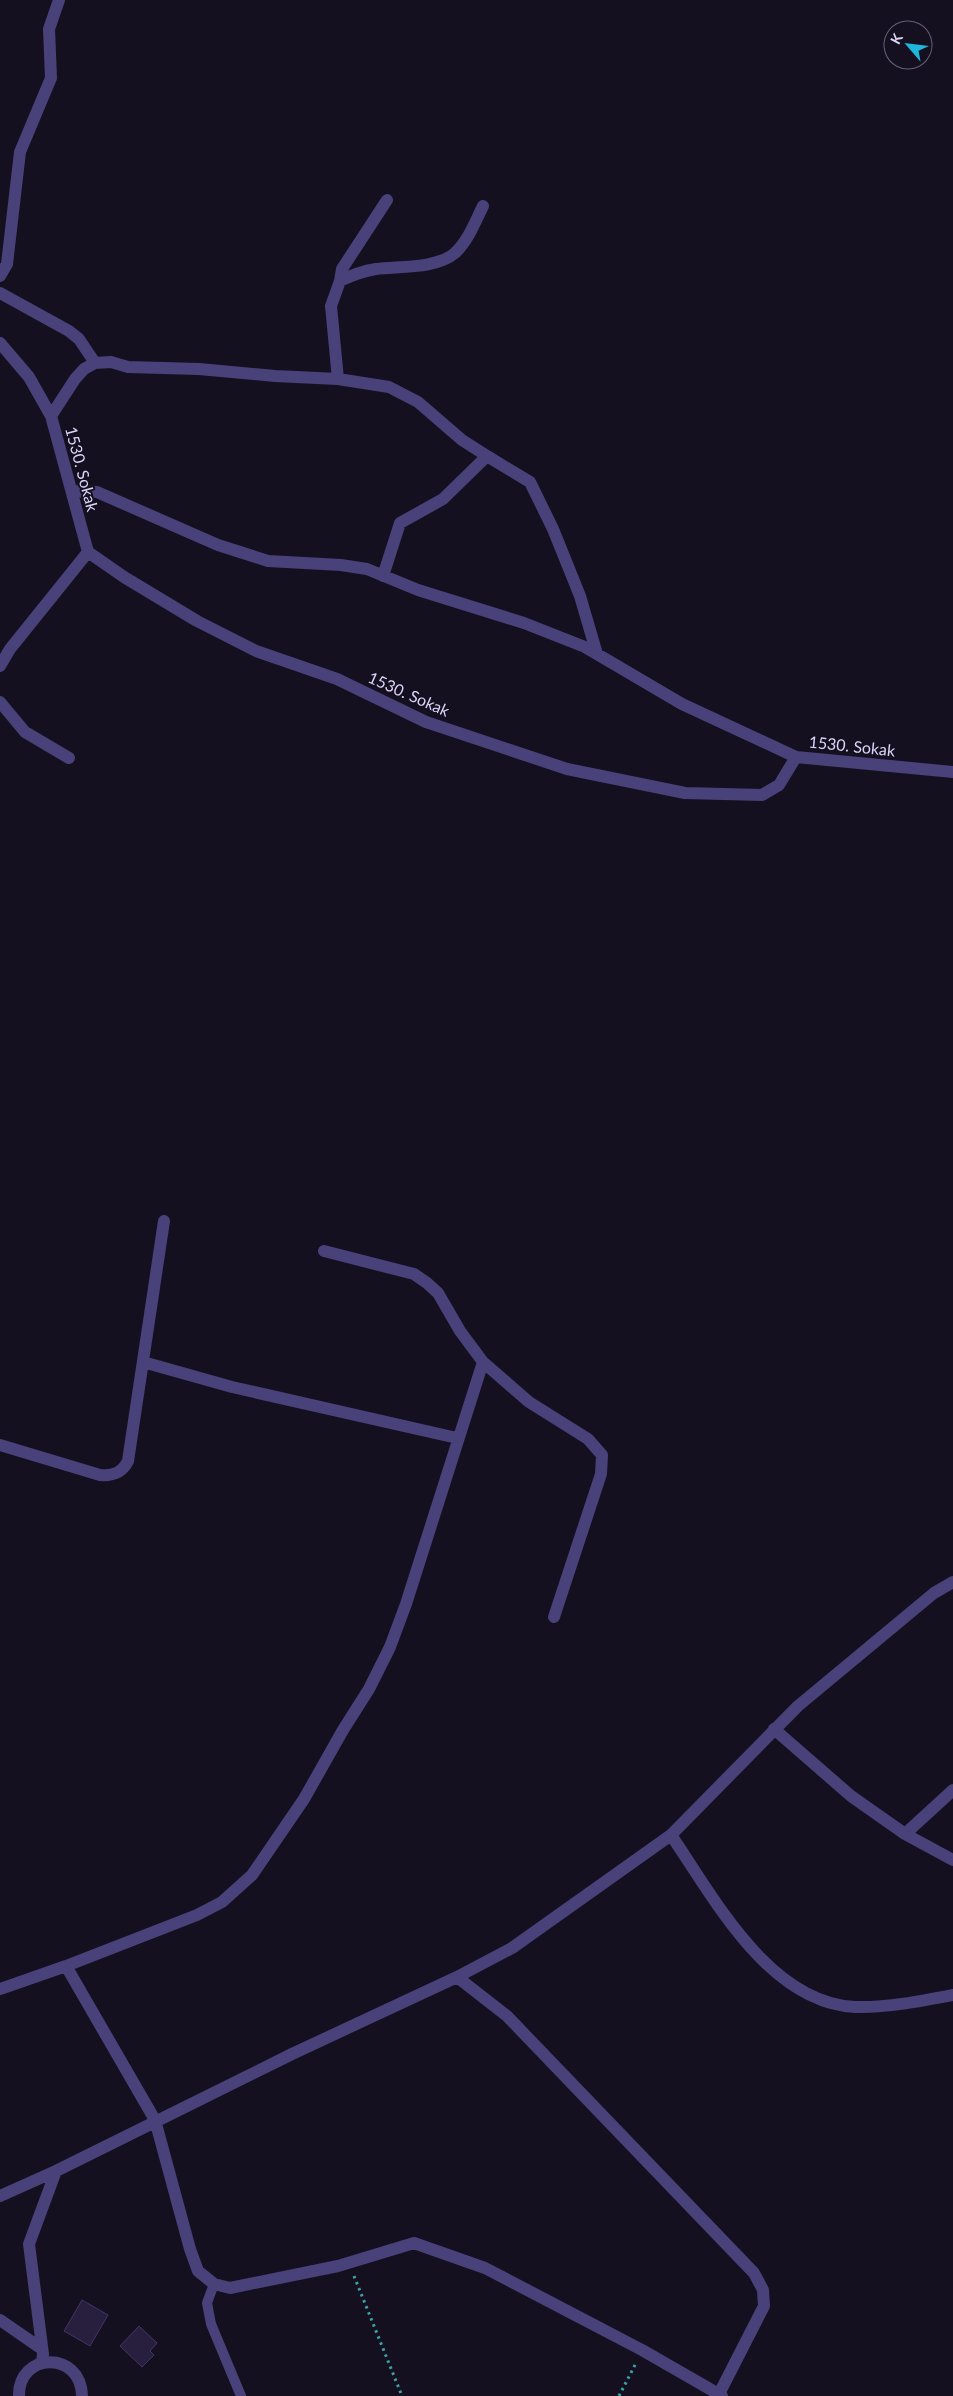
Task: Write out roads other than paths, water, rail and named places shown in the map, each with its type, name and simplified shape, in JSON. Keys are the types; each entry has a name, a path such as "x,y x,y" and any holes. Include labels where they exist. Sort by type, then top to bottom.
{"street":[{"path":"0,276 7,264 20,152 51,78 49,29 59,0"},
{"path":"338,379 332,306 342,269 387,200"},
{"path":"340,281 358,273 376,269 427,265 454,253 469,235 483,206"},
{"path":"0,293 48,317 70,331 79,339 95,363"},
{"name":"1530. Sokak","path":"0,343 29,377 51,416 73,491 88,552 124,577 197,622 256,651 337,679 426,722 567,768 685,793 762,795 780,785 796,756 953,772"},
{"path":"51,416 75,379 84,369 95,363 111,362 128,367 199,369 275,376 338,379 390,387 418,402 462,440 530,482 553,528 580,596 597,654"},
{"path":"383,576 400,523 443,499 487,456"},
{"path":"73,491 97,492 218,545 268,561 342,565 367,570 418,590 524,623 585,647 682,704 796,756"},
{"path":"0,666 10,649 88,552"},
{"path":"0,702 24,732 68,758"},
{"path":"0,1445 108,1476 120,1471 128,1461 164,1221"},
{"path":"324,1251 414,1274 421,1278 438,1293 460,1331 483,1362 529,1402 588,1439 602,1455 602,1474 554,1617"},
{"path":"143,1362 232,1387 457,1438"},
{"path":"0,1989 66,1966 210,1909 238,1890 256,1870 304,1799 343,1730 369,1689 387,1654 406,1604 457,1438 483,1362"},
{"path":"0,2196 56,2171 155,2120 457,1977 512,1948 671,1835 798,1706 934,1593 953,1582"},
{"path":"774,1729 851,1796 905,1834 953,1860"},
{"path":"905,1834 953,1790"},
{"path":"671,1835 748,1944 776,1972 810,1997 855,2007 953,1995"},
{"path":"66,1966 155,2120 190,2249 198,2270 214,2284 230,2288 349,2263 414,2243 485,2268 642,2350 720,2395 764,2306 763,2290 754,2273 507,2016 457,1977"},
{"path":"42,2362 42,2348 29,2244 56,2171"},
{"path":"0,2320 42,2348"},
{"path":"18,2395 20,2383 26,2373 42,2362 53,2362 70,2368 78,2376 82,2387 82,2396"}],"lane":[{"path":"214,2284 207,2303 208,2314 216,2340 241,2396"}]}
